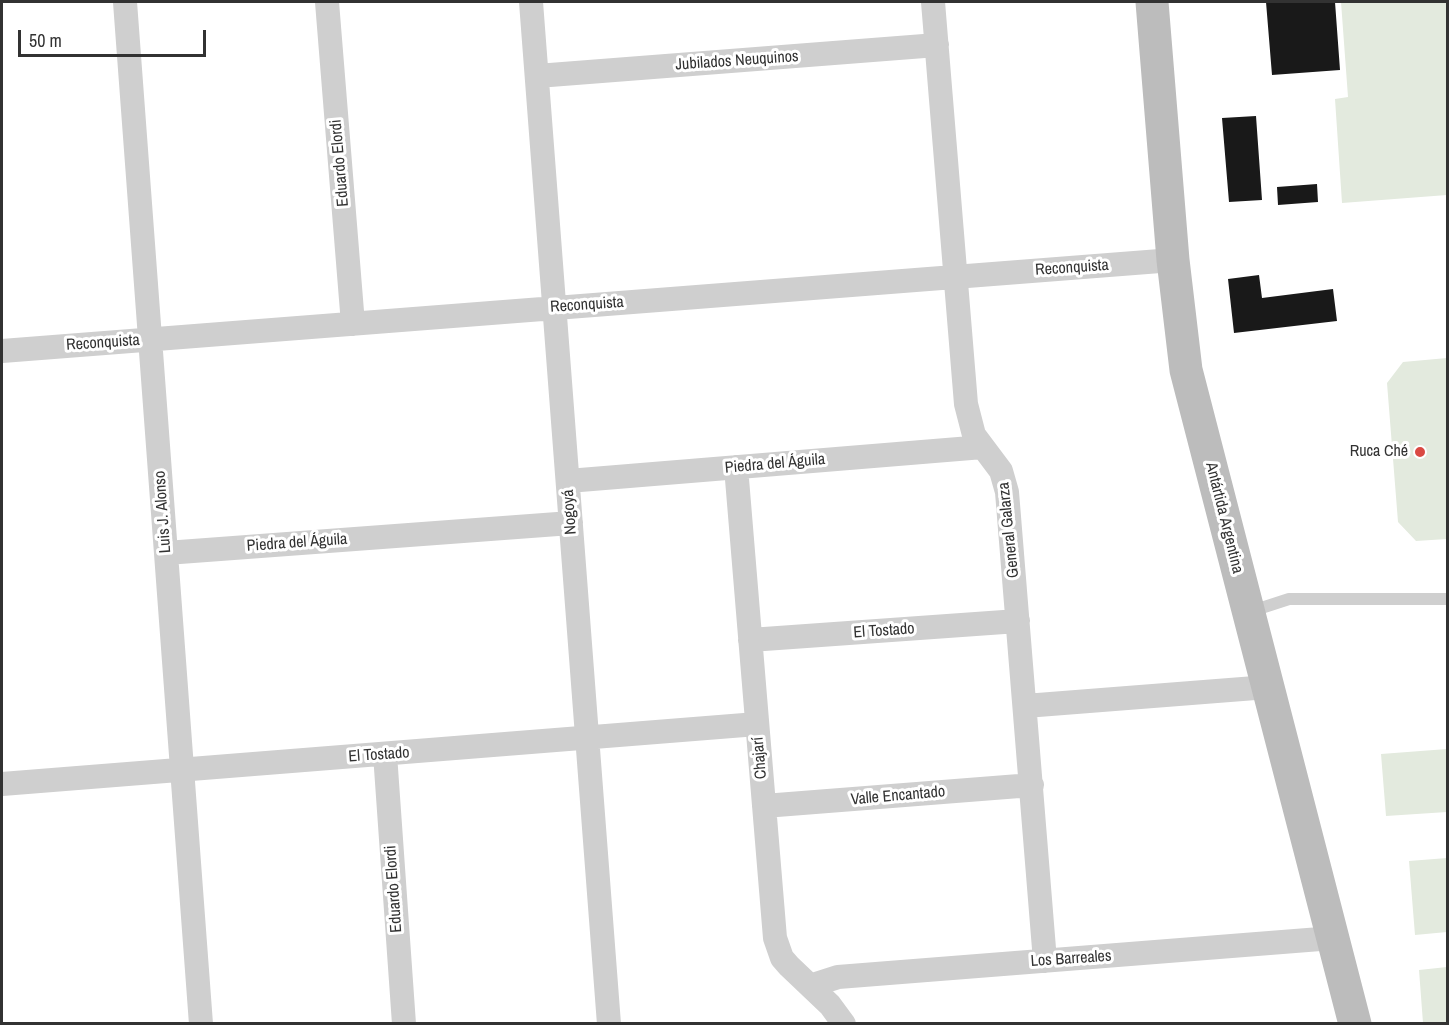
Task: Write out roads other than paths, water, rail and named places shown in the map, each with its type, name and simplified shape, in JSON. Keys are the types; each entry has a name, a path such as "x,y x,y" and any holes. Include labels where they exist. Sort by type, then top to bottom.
{"main road":[{"name":"Antártida Argentina","path":"1152,2 1173,260 1186,370 1355,1023"}],"street":[{"name":"Luis J. Alonso","path":"125,2 201,1023"},
{"name":"Eduardo Elordi","path":"327,2 352,324"},
{"name":"Nogoyá","path":"531,2 609,1023"},
{"name":"General Galarza","path":"933,2 966,404 974,435 995,461 1006,482 1045,961"},
{"name":"Jubilados Neuquinos","path":"537,76 936,45"},
{"name":"Reconquista","path":"2,351 1173,260"},
{"name":"Piedra del Águila","path":"568,481 983,447"},
{"name":"Chajarí","path":"736,467 778,949 789,966 844,1023"},
{"name":"Piedra del Águila","path":"166,553 571,523"},
{"name":"El Tostado","path":"750,640 1018,621"},
{"path":"1025,706 1268,687"},
{"name":"El Tostado","path":"2,784 757,724"},
{"name":"Eduardo Elordi","path":"385,754 404,1023"},
{"name":"Valle Encantado","path":"764,806 1032,785"},
{"name":"Los Barreales","path":"810,986 838,977 1333,938"}],"lane":[{"path":"1248,612 1289,599 1448,599"}],"place":[{"name":"Ruca Ché","path":"1420,452"}]}
